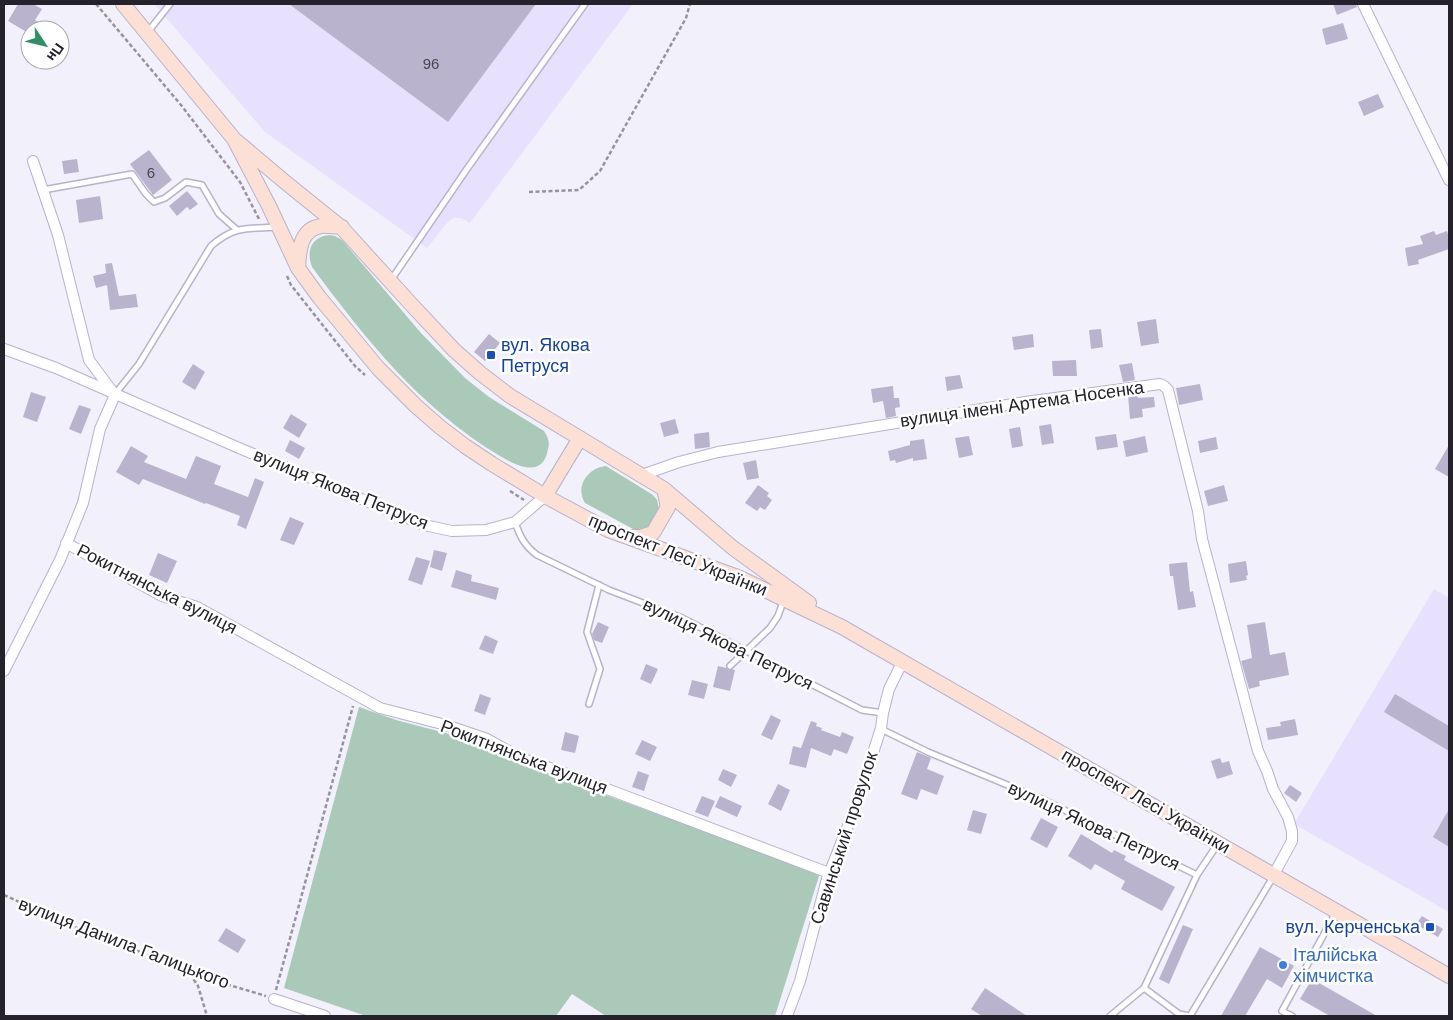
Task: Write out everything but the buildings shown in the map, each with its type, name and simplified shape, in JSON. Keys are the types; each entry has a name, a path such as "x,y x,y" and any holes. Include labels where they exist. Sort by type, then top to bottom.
{"street":[{"name":"проспект Лесі Українки","path":"123,4 234,139 342,228 454,350 480,374 510,396 664,489 732,548 842,627"},
{"path":"1363,4 1449,180"},
{"name":"проспект Лесі Українки","path":"234,139 270,206 298,268 319,297 378,368 416,406 465,446 545,496 594,523 626,538 722,570 842,627 1449,976"},
{"path":"4,671 60,560 83,503 100,429 115,395 89,360 58,235 32,161"},
{"path":"298,268 302,239 312,229 322,225 342,228"},
{"name":"вулиця Якова Петруся","path":"4,349 56,368 115,395 424,525 452,531 486,530 515,522"},
{"name":"вулиця імені Артема Носенка","path":"642,475 679,462 718,452 1025,402 1160,384 1164,386 1168,390 1198,511 1202,538 1258,751 1273,789 1288,817 1292,831 1292,841 1274,874"},
{"path":"515,522 545,496 580,438"},
{"path":"626,538 641,537 652,533 668,507 664,489"},
{"name":"Рокитнянська вулиця","path":"66,544 162,596 197,607 380,708 446,725 487,739 523,759 829,873"},
{"name":"Савинський провулок","path":"787,1016 800,981 829,873 857,803 881,728 882,713 889,689 903,661"},
{"path":"274,999 325,1016"}],"lane":[{"path":"147,34 170,4"},
{"path":"390,280 585,4"},
{"path":"43,190 132,174 154,202 165,198 186,182 202,185 219,214 236,229"},
{"path":"115,395 139,364 211,246 224,235 236,229 278,227"},
{"name":"вулиця Якова Петруся","path":"515,522 520,538 537,555 599,585 682,618 862,710 882,713"},
{"path":"590,704 600,669 587,632 599,585"},
{"path":"730,666 770,628 778,616 784,599"},
{"name":"вулиця Якова Петруся","path":"881,728 928,752 1046,800 1197,875"},
{"path":"1110,1016 1144,988 1197,875 1219,843"},
{"path":"1144,988 1179,1014 1190,1016 1274,874"},
{"path":"1277,1016 1282,1011 1336,911"},
{"path":"1282,1011 1292,1016"}],"path":[{"path":"530,192 579,190 600,170 686,18 690,4"},
{"path":"274,999 356,695"},
{"name":"вулиця Данила Галицького","path":"4,895 79,929 154,957 189,973 274,999"},
{"path":"189,973 198,986 208,1016"}],"shaded area":[{"path":"154,4 633,4 470,223 461,218 454,218 448,222 427,248 265,132"},
{"path":"1434,589 1449,598 1449,912 1294,824"}],"green space":[{"path":"329,235 342,240 421,333 465,378 489,397 544,431 547,435 549,446 541,464 528,468 500,456 444,416 397,371 375,347 312,267 310,250 314,242 323,236"},
{"path":"606,466 653,495 657,500 660,513 648,530 633,529 585,503 581,491 585,479 593,470"},
{"path":"359,707 396,720 487,744 528,767 820,873 775,1016 606,1016 572,994 556,1016 366,1016 284,988"}],"place":[{"name":"вул. Якова Петруся","path":"491,355"},
{"name":"вул. Керченська","path":"1430,927"},
{"name":"Італійська хімчистка","path":"1283,965"}]}
